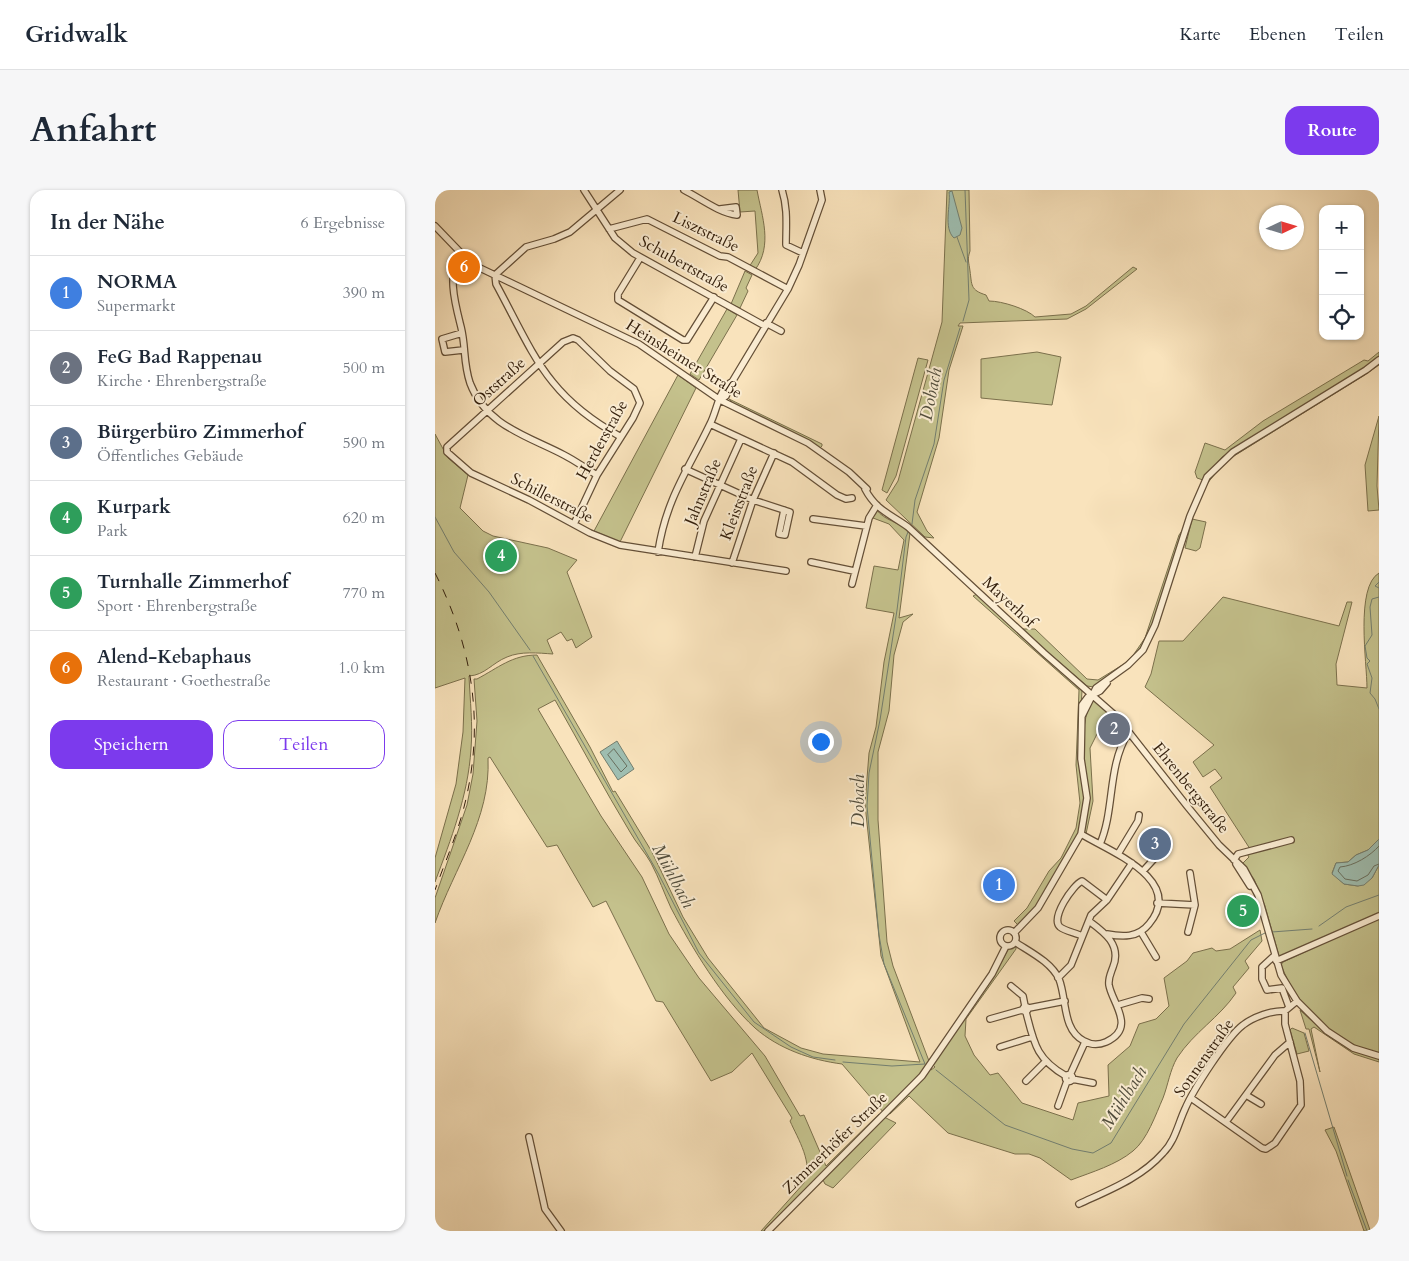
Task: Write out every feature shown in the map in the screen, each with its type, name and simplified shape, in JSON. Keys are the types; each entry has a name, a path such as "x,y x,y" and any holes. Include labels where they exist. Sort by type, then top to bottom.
{"street":[{"name":"Schubertstraße","path":"584,190 609,229 624,246 640,258 781,332"},
{"path":"619,190 597,210 564,235 526,247 495,275 496,284 539,365 568,401 595,423 621,437"},
{"path":"683,190 720,209"},
{"path":"782,190 787,204 786,245 803,253"},
{"path":"658,552 668,506 685,469 710,424 721,393 732,382 788,289 823,200 820,190"},
{"name":"Lisztstraße","path":"609,229 647,219 720,256 728,257 788,289"},
{"name":"Heinsheimer Straße","path":"435,226 460,252 495,275 639,344 720,400 808,443 849,472 874,497 877,506 887,515 908,527"},
{"path":"460,252 457,258 453,287 462,334 463,350 472,387 487,411 525,438 564,455 597,475"},
{"path":"640,258 618,294 618,300 683,340 687,340 714,297"},
{"path":"462,334 442,339 445,352 463,350"},
{"name":"Oststraße","path":"445,448 563,342 571,338"},
{"name":"Herderstraße","path":"571,338 578,340 638,394 639,408 597,475 574,524"},
{"path":"1014,933 1038,908 1081,834 1087,798 1081,758 1082,716 1085,699 1100,691 1111,678 1143,650 1151,634 1197,495 1207,478 1218,464 1233,452 1366,370 1379,360"},
{"path":"710,424 792,462 837,495 846,499 852,498"},
{"name":"Jahnstraße","path":"695,557 704,522 741,439"},
{"name":"Schillerstraße","path":"445,448 453,459 471,473 620,545 786,571"},
{"name":"Kleiststraße","path":"732,563 753,500 774,453"},
{"path":"685,469 753,500 787,511"},
{"path":"852,584 866,526 872,510 877,506"},
{"path":"813,519 866,526"},
{"name":"Mayerhof","path":"908,527 1044,653 1092,694"},
{"path":"811,562 854,571"},
{"name":"Ehrenbergstraße","path":"1092,694 1117,717 1187,806 1234,860 1245,869 1254,884 1281,975 1297,1001 1318,1023 1353,1048 1379,1056"},
{"path":"1100,844 1107,829 1111,785 1123,742 1128,733"},
{"path":"1118,854 1138,821 1139,815"},
{"path":"1081,834 1118,854 1143,871 1155,888 1157,903 1154,918 1141,932 1119,936 1107,934"},
{"path":"1234,860 1238,854 1291,840"},
{"path":"1143,871 1165,847"},
{"path":"1058,978 1071,965 1091,915 1107,900 1132,863"},
{"path":"1188,932 1195,905 1190,873"},
{"path":"1082,936 1060,927 1057,921 1057,914 1066,900 1082,881 1107,900"},
{"path":"1157,903 1195,905"},
{"path":"1191,1098 1262,1148 1266,1149 1275,1143 1301,1105 1300,1081 1285,1024 1287,1009 1282,988 1267,990 1262,979 1262,967 1275,958 1379,916"},
{"path":"1089,921 1107,934 1115,947"},
{"path":"1014,933 1007,931 1001,935 1001,941 1006,946 1011,946 1015,942"},
{"path":"1141,932 1156,957"},
{"path":"1014,933 1015,942 1048,965 1058,978 1071,1028 1085,1042 1103,1043 1113,1036 1121,1023 1118,1005 1108,982 1115,958 1115,940 1119,936"},
{"name":"Zimmerhöfer Straße","path":"768,1231 922,1076 992,974 1006,946"},
{"path":"1011,986 1021,994 1032,1037 1045,1062 1069,1078 1093,1083"},
{"path":"1118,1005 1142,998 1149,999"},
{"path":"990,1019 1025,1009 1065,1001"},
{"name":"Sonnenstraße","path":"1079,1204 1131,1179 1155,1161 1174,1137 1191,1098 1217,1058 1243,1024 1278,1010 1287,1009 1297,1001"},
{"path":"1000,1047 1032,1037"},
{"path":"1058,1106 1085,1042"},
{"path":"1226,1122 1275,1055 1291,1042"},
{"path":"1026,1081 1045,1062"},
{"path":"1246,1095 1261,1104"},
{"path":"529,1138 545,1209 561,1231"}],"shaded area":[{"path":"738,190 757,190 765,231 765,241 764,251 755,270 749,267 758,253 755,211 740,212"},
{"path":"947,190 969,190 970,251 968,259 971,280 974,289 986,295 989,301 1014,306 1035,317 1071,314 1086,306 1133,267 1137,269 1086,309 1067,319 960,323 958,326 963,326 949,370 939,438 917,512 927,531 934,538 925,537 886,500 898,481 942,322"},
{"path":"745,271 752,275 746,288 748,291 740,308 731,304"},
{"path":"727,309 737,315 699,380 690,374"},
{"path":"1037,352 1061,357 1052,405 981,398 981,359"},
{"path":"1379,352 1379,357 1373,364 1222,457 1203,480 1197,478 1195,472 1205,443 1225,450 1263,421 1364,360 1368,361"},
{"path":"918,358 928,360 896,476 887,493 882,490"},
{"path":"1379,362 1379,365 1363,376 1224,463 1206,485 1210,476 1227,458"},
{"path":"678,375 696,388 620,542 594,531"},
{"path":"729,399 822,444 822,446 820,448 736,406"},
{"path":"1379,416 1377,486 1379,510 1368,511 1365,465"},
{"path":"435,434 448,458 468,475 460,508 483,531 493,536 548,548 577,560 567,572 592,637 576,648 572,639 567,641 561,632 547,640 553,654 530,653 512,655 480,673 469,676 472,731 469,766 463,800 435,882 435,858 456,784 463,732 465,678 435,688"},
{"path":"876,509 884,517 902,526 910,533 899,618 913,614 903,622 894,655 889,711 878,752 878,820 887,942 893,966 929,1061 921,1074 884,1113 842,1064 819,1060 774,1042 755,1028 731,1002 688,939 671,908 651,863 620,816 555,700 538,709 601,816 642,877 669,934 699,978 765,1056 800,1116 804,1115 826,1166 879,1114 880,1116 765,1231 761,1231 804,1183 807,1176 804,1152 790,1121 792,1118 752,1053 732,1072 711,1081 663,1002 656,1001 606,901 593,907 557,845 547,847 490,757 488,758 484,802 478,823 435,923 435,898 467,805 473,774 477,721 474,679 520,657 537,655 590,747 613,792 615,791 652,852 683,917 708,958 764,1028 801,1048 823,1054 920,1062 881,956 865,804 869,753 876,727 884,662 894,613 866,608 874,566 898,570 904,540 889,524 873,518 871,514"},
{"path":"1192,519 1206,522 1200,548 1196,551 1185,548"},
{"path":"1184,528 1152,631 1140,649 1124,664 1145,638 1179,535"},
{"path":"1379,573 1379,839 1368,850 1356,855 1348,862 1336,863 1332,873 1344,884 1358,886 1372,878 1379,865 1379,913 1284,956 1279,956 1265,906 1254,879 1242,864 1249,857 1247,854 1252,852 1210,787 1222,778 1215,769 1203,777 1193,762 1214,745 1145,687 1151,674 1159,641 1183,641 1223,597 1339,626 1347,602 1352,602 1336,664 1337,685 1367,688 1364,644 1365,609 1367,593 1372,581"},
{"path":"977,594 1082,691 1078,757 1085,804 1078,836 1037,906 1018,925 1014,921 1027,908 1049,871 1061,858 1076,828 1080,803 1076,765 1079,690 973,596"},
{"path":"1021,629 1035,629 1087,679 1098,680 1124,664 1094,687 1087,686"},
{"path":"1095,701 1108,712 1090,748 1093,801 1086,834 1084,832 1087,816 1087,799 1084,734 1091,702"},
{"path":"1379,918 1379,1054 1347,1041 1319,1021 1297,995 1281,965 1283,962"},
{"path":"1260,930 1262,941 1245,961 1249,968 1233,987 1236,993 1222,1010 1191,1040 1177,1058 1163,1098 1143,1140 1133,1151 1111,1164 1071,1180 1040,1158 1029,1154 1015,1154 948,1133 909,1096 890,1114 888,1113 931,1067 931,1070 935,1067 932,1064 994,976 1009,948 1016,947 1016,949 966,1019 965,1036 974,1055 990,1075 998,1073 1022,1103 1073,1120 1078,1103 1109,1096 1108,1065 1130,1046 1139,1024 1156,1019 1169,1006 1164,978 1187,961 1193,953 1212,948 1216,951 1230,949"},
{"path":"1300,1010 1328,1033 1346,1044 1379,1059 1379,1062 1354,1054 1314,1027 1311,1029 1320,1072 1309,1029 1306,1029"},
{"path":"1292,1028 1304,1033 1309,1051 1297,1054 1290,1030"},
{"path":"884,1117 896,1123 833,1188 825,1184 822,1178"},
{"path":"1334,1127 1370,1230 1364,1231 1336,1151 1325,1130"}],"water":[{"path":"952,191 962,228 960,235 954,238 948,222 949,192"},
{"path":"617,741 634,769 618,780 600,752"},
{"path":"1379,839 1379,865 1372,878 1364,885 1344,884 1332,874 1336,863 1348,862 1356,855 1368,850"}],"waterway":[{"name":"Dobach","path":"963,321 969,300 965,190"},
{"path":"957,237 966,262"},
{"name":"Dobach","path":"912,524 915,500 934,444 944,380 960,328"},
{"name":"Mühlbach","path":"435,517 454,552 489,592 530,650"},
{"name":"Dobach","path":"843,1062 892,1066 925,1064 884,964 879,935 867,806 869,773 880,720 908,532"},
{"path":"1379,582 1375,586 1379,588"},
{"path":"1379,597 1372,599 1370,607 1372,635 1365,646 1367,658 1370,661 1367,664 1372,678 1370,693 1379,709"},
{"name":"Mühlbach","path":"533,656 658,873 699,953 754,1022 791,1047 813,1057 835,1060"},
{"name":"Mühlbach","path":"1319,926 1346,907 1379,895"},
{"name":"Mühlbach","path":"1272,932 1312,929"},
{"name":"Mühlbach","path":"936,1070 1005,1125 1072,1149 1093,1153 1111,1143 1184,1024 1251,940 1265,933"},
{"path":"1305,1033 1347,1176"},
{"path":"1348,1180 1367,1231"}],"railway":[{"path":"435,573 448,601 466,656 474,714 471,773 465,803 435,890"}],"place":[{"name":"Alend-Kebaphaus","path":"464,267"},
{"name":"Kurpark","path":"501,556"},
{"name":"FeG Bad Rappenau","path":"1114,729"},
{"name":"Bürgerbüro Zimmerhof","path":"1155,844"},
{"name":"NORMA","path":"999,885"},
{"name":"Turnhalle Zimmerhof","path":"1243,911"}]}
